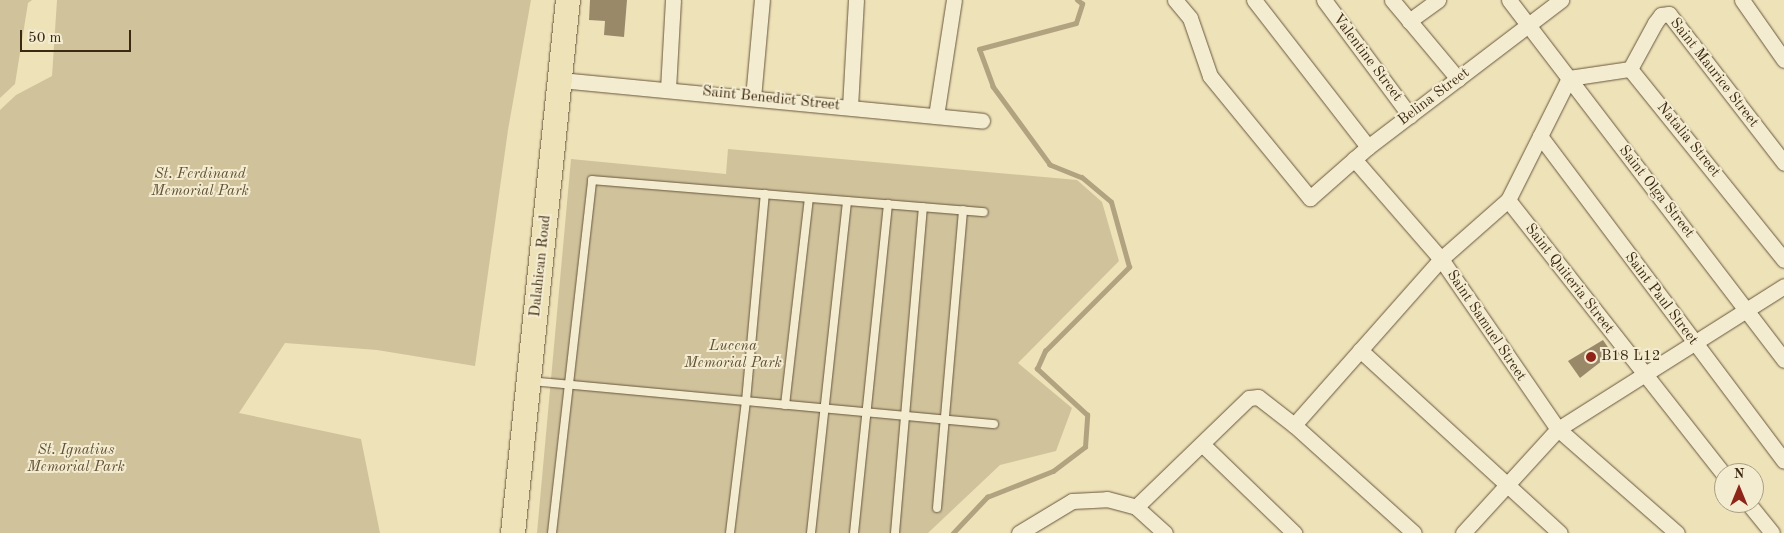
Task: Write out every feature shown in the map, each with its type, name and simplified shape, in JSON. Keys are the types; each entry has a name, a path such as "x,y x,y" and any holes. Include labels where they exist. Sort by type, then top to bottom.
{"main road":[{"name":"Dalahican Road","path":"514,533 568,0"}],"street":[{"path":"668,89 673,0"},
{"path":"753,98 762,0"},
{"path":"850,107 856,0"},
{"path":"936,116 954,0"},
{"name":"Belina Street","path":"1175,0 1190,18 1210,76 1310,198 1368,147 1561,0"},
{"path":"1254,0 1368,147"},
{"name":"Valentine Street","path":"1324,0 1410,116"},
{"path":"1392,0 1458,79"},
{"path":"1409,21 1438,0"},
{"name":"Saint Olga Street","path":"1509,0 1784,360"},
{"path":"1742,0 1784,60"},
{"name":"Saint Maurice Street","path":"1630,69 1655,22 1661,15 1669,14 1784,163"},
{"path":"1569,78 1630,69"},
{"name":"Natalia Street","path":"1630,69 1784,260"},
{"name":"Saint Samuel Street","path":"1569,78 1508,200 1441,259 1558,429 1677,533"},
{"name":"Saint Benedict Street","path":"560,80 982,121"},
{"name":"Saint Paul Street","path":"1540,136 1693,343 1784,461"},
{"path":"1294,425 1441,259 1354,159"},
{"name":"Saint Quiteria Street","path":"1508,200 1643,374 1715,463"},
{"path":"1463,533 1558,429 1784,286"},
{"path":"1360,350 1506,486 1560,533"},
{"path":"1136,507 1249,398 1258,397 1294,425 1414,533"},
{"path":"1202,445 1294,533"},
{"path":"1026,531 1072,501 1107,500 1136,507 1165,533"},
{"path":"1756,513 1772,533"}],"lane":[{"path":"552,533 567,384 592,180 984,212"},
{"path":"730,533 746,401 765,194"},
{"path":"785,404 809,198"},
{"path":"811,533 847,201"},
{"path":"854,533 888,204"},
{"path":"895,533 923,207"},
{"path":"938,508 963,210"},
{"path":"529,381 994,424"}],"green space":[{"path":"0,0 32,0 28,3 15,84 0,98"},
{"name":"St. Ferdinand Memorial Park","path":"57,0 531,0 508,130 475,366 377,350 285,343 239,413 361,439 380,533 0,533 0,110 16,95 52,76"},
{"name":"Lucena Memorial Park","path":"728,149 1077,180 1102,202 1119,261 1018,363 1072,408 1056,451 1000,465 928,533 537,533 571,159 726,174"}],"building":[{"path":"590,0 627,0 624,37 604,35 605,21 589,20"},
{"name":"B18 L12","path":"1603,340 1612,353 1580,378 1568,361"}],"waterway":[{"path":"953,533 987,497 1053,471 1085,447 1087,415 1037,369 1045,351 1129,267 1111,202 1082,178 1050,165 993,87 979,49 1076,23 1082,4 1077,0"}],"place":[{"name":"B18 L12","path":"1591,357"}],"park label":[{"name":"St. Ignatius Memorial Park","path":"76,458"}]}
